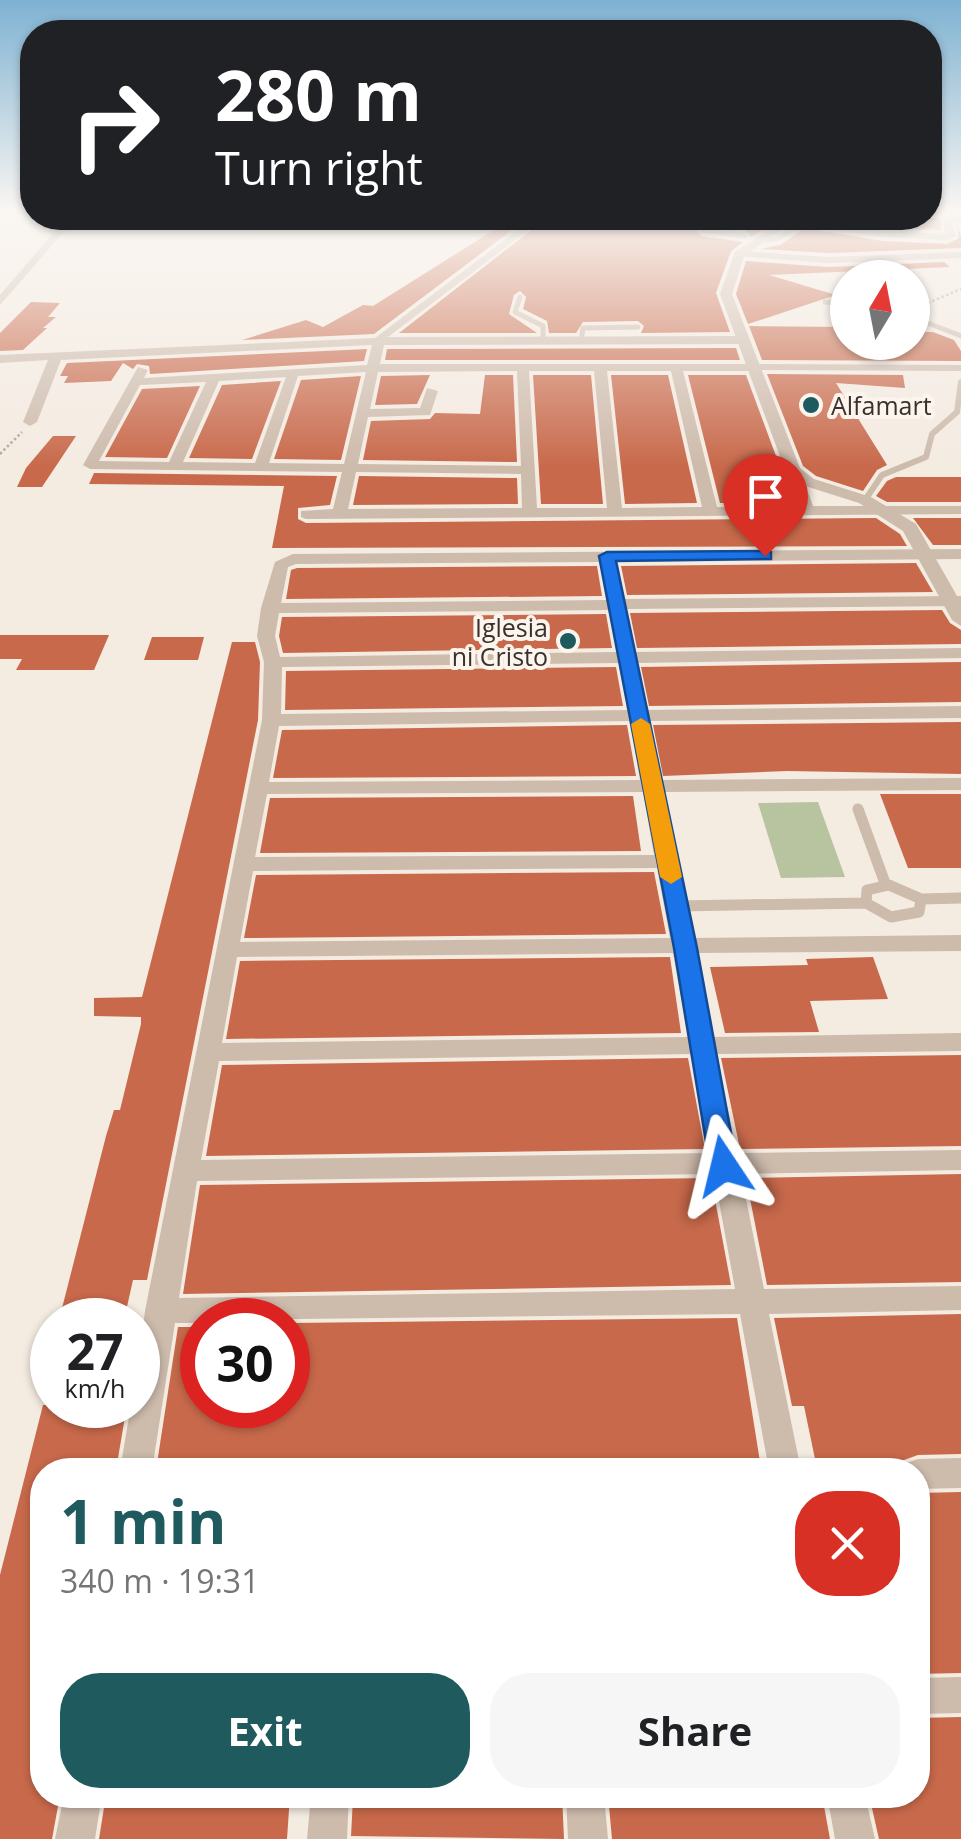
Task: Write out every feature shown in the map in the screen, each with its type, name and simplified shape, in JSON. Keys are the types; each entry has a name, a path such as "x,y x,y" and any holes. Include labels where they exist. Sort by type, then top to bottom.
{"street":[{"path":"338,514 376,368 379,342 385,333 435,296"},
{"path":"727,296 807,511"},
{"path":"0,363 379,342 744,340"},
{"path":"152,355 90,465 526,470"},
{"path":"30,422 55,360"},
{"path":"523,367 530,512"},
{"path":"600,367 615,512"},
{"path":"676,367 710,511"},
{"path":"134,382 376,368 756,368"},
{"path":"260,468 293,374"},
{"path":"173,468 214,378"},
{"path":"363,413 425,412 432,390"},
{"path":"793,470 808,482 864,500 910,528 956,601 961,620"},
{"path":"306,514 961,510"},
{"path":"961,554 293,560 281,565 266,636 274,662 272,720 160,1311 961,1298"},
{"path":"607,556 783,1458"},
{"path":"270,608 956,601"},
{"path":"274,662 624,654 961,653"},
{"path":"272,720 961,712"},
{"path":"259,788 961,784"},
{"path":"242,864 668,861"},
{"path":"227,950 961,943"},
{"path":"209,1052 961,1042"},
{"path":"185,1171 961,1160"},
{"path":"138,1458 142,1428"},
{"path":"930,1474 961,1473"},
{"path":"930,1696 961,1695"},
{"path":"75,1839 80,1808"},
{"path":"327,1839 329,1808"},
{"path":"586,1808 588,1839"},
{"path":"849,1808 855,1839"}],"lane":[{"path":"520,297 515,312 543,326 543,341"},
{"path":"824,302 830,303"},
{"path":"930,319 961,336"},
{"path":"582,341 583,328 638,327"},
{"path":"756,368 961,368"},
{"path":"864,500 882,475 926,457 926,439 956,412 961,382"},
{"path":"858,809 884,883"},
{"path":"866,903 867,890 884,883 906,887 920,899 961,898"},
{"path":"676,906 866,903 880,915 902,919 920,912 920,899"}],"path":[{"path":"0,454 30,422"}],"green space":[{"path":"818,802 845,877 781,878 758,803"}],"building":[{"path":"389,296 425,296 374,334 242,340 306,320 323,327 363,305 373,306"},
{"path":"447,296 514,296 509,314 537,333 399,333"},
{"path":"717,296 730,332 641,333 644,326 638,321 583,322 576,333 549,333 547,321 523,309 526,297"},
{"path":"737,296 830,296 748,324"},
{"path":"31,302 60,303 48,317 56,317 23,350 0,351 0,333"},
{"path":"749,326 830,327 830,360 930,360 930,332 954,340 961,351 961,361 762,360"},
{"path":"736,348 740,360 385,360 387,349"},
{"path":"367,349 364,361 150,374 149,366 137,364 133,369 123,363 111,381 64,383 68,376 60,376 67,363"},
{"path":"767,374 903,375 905,388 836,383 887,465 877,470 863,491 816,476 803,466"},
{"path":"430,375 417,404 375,405 381,376"},
{"path":"485,375 513,375 517,462 363,460 371,421 430,419 435,413 480,414"},
{"path":"533,375 591,375 603,504 541,504"},
{"path":"611,375 668,375 697,503 625,504"},
{"path":"688,375 746,375 793,502 720,503"},
{"path":"361,376 341,460 274,459 301,380"},
{"path":"281,381 252,459 189,458 222,385"},
{"path":"200,386 167,458 105,457 142,389"},
{"path":"53,436 76,436 42,487 17,487 26,468"},
{"path":"94,473 337,476 330,505 298,508 298,519 306,523 876,518 900,534 907,546 272,548 284,486 89,484"},
{"path":"359,476 517,478 518,504 353,505"},
{"path":"896,477 961,477 961,502 887,502 876,496 887,481"},
{"path":"913,518 961,518 961,545 933,545"},
{"path":"916,563 933,592 627,595 621,566"},
{"path":"597,566 602,596 286,599 291,570 297,568"},
{"path":"942,610 950,623 961,630 961,644 637,648 630,613"},
{"path":"606,614 612,648 283,653 279,636 282,617"},
{"path":"0,635 109,635 94,670 16,670 22,659 0,659"},
{"path":"152,637 204,637 198,660 144,660"},
{"path":"232,642 255,642 260,662 258,720 147,1280 133,1280 129,1298 65,1298 106,1136 114,1110 120,1110 141,1024 141,1017 94,1016 94,998 142,997"},
{"path":"961,662 961,702 649,706 641,667"},
{"path":"616,667 623,706 285,710 286,671"},
{"path":"961,722 961,774 787,771 663,776 653,725"},
{"path":"627,725 636,776 273,778 282,730"},
{"path":"880,794 961,794 961,868 908,868"},
{"path":"633,796 641,851 260,853 270,798"},
{"path":"654,872 666,934 244,938 256,875"},
{"path":"670,957 681,1033 226,1039 240,961"},
{"path":"873,957 888,999 810,1001 819,1032 725,1033 710,967 808,965 806,959"},
{"path":"961,1055 961,1146 740,1149 721,1058"},
{"path":"688,1058 705,1149 206,1156 222,1065"},
{"path":"961,1174 961,1282 767,1285 746,1178"},
{"path":"711,1178 731,1285 183,1294 200,1185"},
{"path":"961,1314 961,1454 815,1458 804,1406 792,1406 774,1318"},
{"path":"737,1318 759,1458 158,1458 178,1327 180,1428 310,1428 310,1323"},
{"path":"37,1428 123,1428 118,1458 30,1458 30,1808 58,1808 52,1839 0,1839 0,1575"},
{"path":"961,1492 961,1673 930,1674 930,1493"},
{"path":"961,1717 961,1839 879,1839 872,1808 930,1808 930,1718"},
{"path":"104,1808 289,1808 287,1839 99,1839"},
{"path":"352,1808 563,1808 564,1839 351,1836"},
{"path":"609,1808 824,1808 830,1839 612,1839"}],"slow traffic":[{"path":"641,724 671,877"}],"place":[{"name":"Alfamart","path":"811,405"},
{"name":"Iglesia ni Cristo","path":"568,641"}],"route":[{"path":"724,1166 607,556 765,556"}]}
